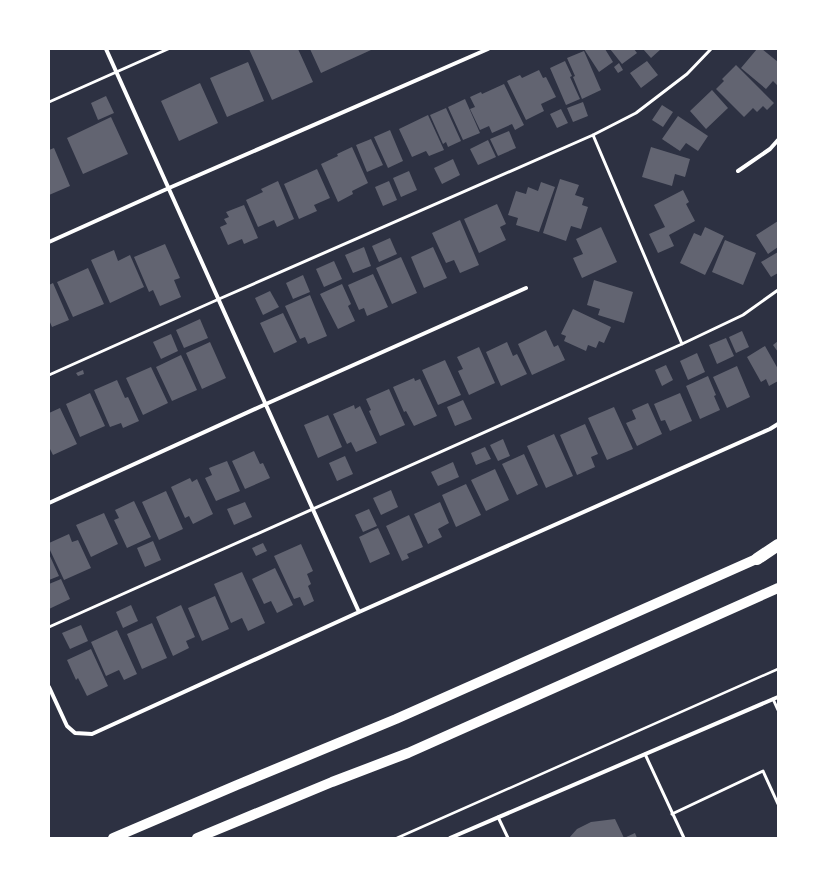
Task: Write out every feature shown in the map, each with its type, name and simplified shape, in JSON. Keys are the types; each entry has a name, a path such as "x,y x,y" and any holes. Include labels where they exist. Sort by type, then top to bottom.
{"highway":[{"path":"757,559 778,545"}],"main road":[{"path":"113,838 396,719 778,550"},
{"path":"197,838 326,784 408,753 778,588"}],"street":[{"path":"106,49 359,612"},
{"path":"49,242 488,49"},
{"path":"738,171 770,149 778,140"},
{"path":"49,503 526,288"},
{"path":"49,687 67,726 76,733 92,734 359,612 770,429 778,424"},
{"path":"450,838 778,697"}],"lane":[{"path":"49,102 168,49"},
{"path":"49,375 592,135 636,113 687,74 711,49"},
{"path":"592,135 682,344"},
{"path":"49,627 682,344 743,315 778,290"},
{"path":"773,699 778,710"},
{"path":"645,754 684,838"},
{"path":"672,814 763,771 778,804"},
{"path":"498,817 508,838"}],"path":[{"path":"396,838 778,668"}],"building":[{"path":"249,49 298,49 313,82 272,100"},
{"path":"310,49 371,49 371,50 321,73"},
{"path":"584,49 605,49 613,62 599,72"},
{"path":"610,49 634,49 637,53 622,64"},
{"path":"643,49 661,49 651,58"},
{"path":"757,49 762,49 778,62 778,86 773,81 766,89 741,68"},
{"path":"584,51 601,90 582,99 573,77 575,76 567,58"},
{"path":"565,61 572,76 570,77 580,99 566,105 550,68"},
{"path":"647,61 658,75 641,88 630,73"},
{"path":"248,62 264,101 227,117 210,78"},
{"path":"619,63 623,70 618,73 614,67"},
{"path":"736,65 774,103 767,110 763,106 757,112 753,108 744,117 716,89 724,81 722,79"},
{"path":"539,70 543,78 546,77 556,97 541,104 544,111 526,120 507,81 520,75 522,78"},
{"path":"200,83 218,123 179,141 161,101"},
{"path":"504,84 524,125 515,130 512,124 492,133 489,126 480,130 470,109 475,107 470,97 481,92 482,94"},
{"path":"712,90 728,108 706,129 690,111"},
{"path":"106,96 114,113 98,120 91,103"},
{"path":"465,99 480,133 463,140 448,107"},
{"path":"583,102 588,116 573,122 567,108"},
{"path":"662,105 673,112 663,127 652,120"},
{"path":"446,108 461,141 448,147 446,142 443,144 430,115"},
{"path":"561,109 568,123 557,128 550,114"},
{"path":"428,115 444,150 429,156 426,151 412,157 399,129"},
{"path":"678,116 708,136 698,151 686,143 680,151 662,139"},
{"path":"111,117 128,154 83,174 67,138"},
{"path":"390,130 403,161 388,168 374,137"},
{"path":"509,131 516,148 498,156 490,139"},
{"path":"371,139 383,165 367,172 356,145"},
{"path":"488,140 496,157 478,165 470,149"},
{"path":"352,147 368,183 352,191 353,194 338,202 321,164"},
{"path":"651,147 690,159 685,177 675,174 672,186 642,177"},
{"path":"54,148 70,186 49,195 49,150"},
{"path":"453,159 460,175 442,184 434,168"},
{"path":"317,169 330,198 314,205 317,211 299,219 284,184"},
{"path":"409,171 417,190 401,197 393,178"},
{"path":"560,179 579,185 575,195 584,198 582,205 588,207 581,229 571,226 566,241 543,233"},
{"path":"278,181 294,219 277,227 274,220 258,227 246,200 263,192 261,189"},
{"path":"389,181 397,200 383,206 375,187"},
{"path":"541,182 555,187 539,232 516,225 518,218 508,215 516,191 526,194 528,187 538,191"},
{"path":"683,190 689,202 686,204 695,221 669,235 674,246 658,253 649,234 665,227 654,205"},
{"path":"497,204 506,224 500,227 506,240 479,253 464,219"},
{"path":"244,205 258,238 244,244 242,239 228,245 220,227 227,224 224,219 229,217 226,212"},
{"path":"460,220 479,265 460,273 454,260 446,263 432,233"},
{"path":"778,221 778,247 768,254 756,235"},
{"path":"601,227 617,262 582,278 573,258 583,254 576,239"},
{"path":"705,227 724,236 705,275 680,263 694,233 701,236"},
{"path":"390,238 397,254 379,262 372,246"},
{"path":"725,240 756,253 743,285 712,272"},
{"path":"165,244 180,278 174,280 181,297 160,306 153,290 149,292 134,257"},
{"path":"364,247 371,266 353,273 345,255"},
{"path":"433,247 447,278 424,288 411,257"},
{"path":"114,250 118,261 130,255 144,287 110,303 91,260"},
{"path":"778,252 778,273 771,277 761,262"},
{"path":"401,257 417,293 392,304 376,268"},
{"path":"334,261 342,279 324,287 316,269"},
{"path":"88,268 104,304 73,317 57,282"},
{"path":"373,274 388,307 367,316 364,308 359,310 348,285"},
{"path":"303,275 310,292 293,299 286,283"},
{"path":"594,280 633,292 624,323 598,315 600,309 587,305"},
{"path":"53,283 69,320 52,327 49,320 49,285"},
{"path":"342,284 351,304 348,306 355,321 338,329 320,294"},
{"path":"270,291 279,307 263,315 255,298"},
{"path":"310,295 327,336 308,344 305,337 300,339 285,306"},
{"path":"573,309 611,327 604,343 599,341 596,348 588,345 586,351 564,341 566,336 561,334"},
{"path":"283,313 297,342 274,353 260,323"},
{"path":"200,319 208,338 184,348 176,330"},
{"path":"546,330 554,347 558,345 565,360 532,375 518,344"},
{"path":"742,331 749,347 736,353 729,337"},
{"path":"171,334 178,351 161,359 153,342"},
{"path":"726,338 734,356 717,364 709,345"},
{"path":"778,341 778,352 773,345"},
{"path":"210,342 226,378 202,389 186,353"},
{"path":"507,342 513,356 517,354 527,374 501,386 486,352"},
{"path":"765,346 778,369 778,381 769,386 766,379 761,382 747,357"},
{"path":"479,347 495,383 469,395 458,371 463,369 457,357"},
{"path":"697,353 705,372 688,380 680,361"},
{"path":"181,355 197,390 172,401 156,367"},
{"path":"445,360 461,395 438,405 422,370"},
{"path":"666,365 673,380 662,386 655,370"},
{"path":"737,366 750,397 727,408 713,377"},
{"path":"151,367 168,403 143,415 126,378"},
{"path":"83,370 84,374 78,376 76,373"},
{"path":"708,376 716,395 714,396 720,410 700,419 686,386"},
{"path":"414,378 415,381 420,379 437,416 414,426 406,411 404,412 393,387"},
{"path":"117,380 125,398 128,397 139,421 123,428 121,423 110,427 94,390"},
{"path":"389,389 405,425 380,436 369,411 371,410 366,399"},
{"path":"90,393 105,426 80,437 66,404"},
{"path":"680,393 692,421 670,431 665,420 661,421 654,404"},
{"path":"463,400 472,419 455,426 447,407"},
{"path":"648,403 662,434 637,446 626,423 636,419 632,410"},
{"path":"354,405 355,409 360,406 377,443 356,452 351,442 347,444 333,414"},
{"path":"614,407 633,449 607,460 588,418"},
{"path":"60,408 77,444 53,455 49,447 49,413"},
{"path":"328,415 342,447 318,458 304,425"},
{"path":"585,424 598,454 591,457 595,467 577,475 560,435"},
{"path":"554,434 573,476 546,488 527,446"},
{"path":"503,439 510,456 498,461 490,445"},
{"path":"485,447 491,459 476,465 471,453"},
{"path":"254,451 260,464 263,463 270,478 245,489 232,461"},
{"path":"524,454 538,485 517,495 502,464"},
{"path":"345,456 353,474 337,481 329,463"},
{"path":"227,461 240,491 216,501 205,478 212,475 209,468"},
{"path":"453,462 459,477 438,486 431,472"},
{"path":"495,469 509,500 486,511 471,480"},
{"path":"190,478 192,482 197,479 213,514 193,524 189,516 185,518 171,487"},
{"path":"466,484 481,515 456,527 442,495"},
{"path":"391,490 398,507 381,515 373,498"},
{"path":"166,491 183,529 159,540 142,502"},
{"path":"134,501 151,537 127,548 114,520 119,518 115,510"},
{"path":"245,502 252,517 234,525 227,509"},
{"path":"440,502 449,523 438,529 442,537 428,544 414,514"},
{"path":"369,509 377,526 363,532 355,515"},
{"path":"104,513 118,544 91,557 76,525"},
{"path":"409,515 423,547 407,554 409,558 402,561 386,526"},
{"path":"378,528 390,554 370,563 359,537"},
{"path":"69,534 72,542 78,540 91,568 64,580 49,548 49,543"},
{"path":"153,541 161,560 145,567 137,548"},
{"path":"263,543 267,551 256,556 252,548"},
{"path":"301,544 313,571 307,574 311,584 308,586 314,601 304,606 300,597 294,599 274,556"},
{"path":"49,554 59,576 49,580"},
{"path":"275,568 293,605 277,613 271,601 264,604 252,579"},
{"path":"242,572 265,623 248,631 242,618 231,623 214,584"},
{"path":"61,579 70,599 49,609 49,584"},
{"path":"215,596 229,629 202,641 188,608"},
{"path":"131,605 138,621 123,628 116,612"},
{"path":"181,605 195,637 186,641 189,648 173,656 156,617"},
{"path":"152,623 167,658 142,669 127,634"},
{"path":"81,625 88,641 70,649 62,633"},
{"path":"117,630 137,674 124,680 119,670 106,676 91,642"},
{"path":"91,649 108,686 87,696 78,678 76,680 67,660"},
{"path":"615,819 624,838 569,838 577,829 591,822"},
{"path":"635,833 637,838 624,838"}]}
